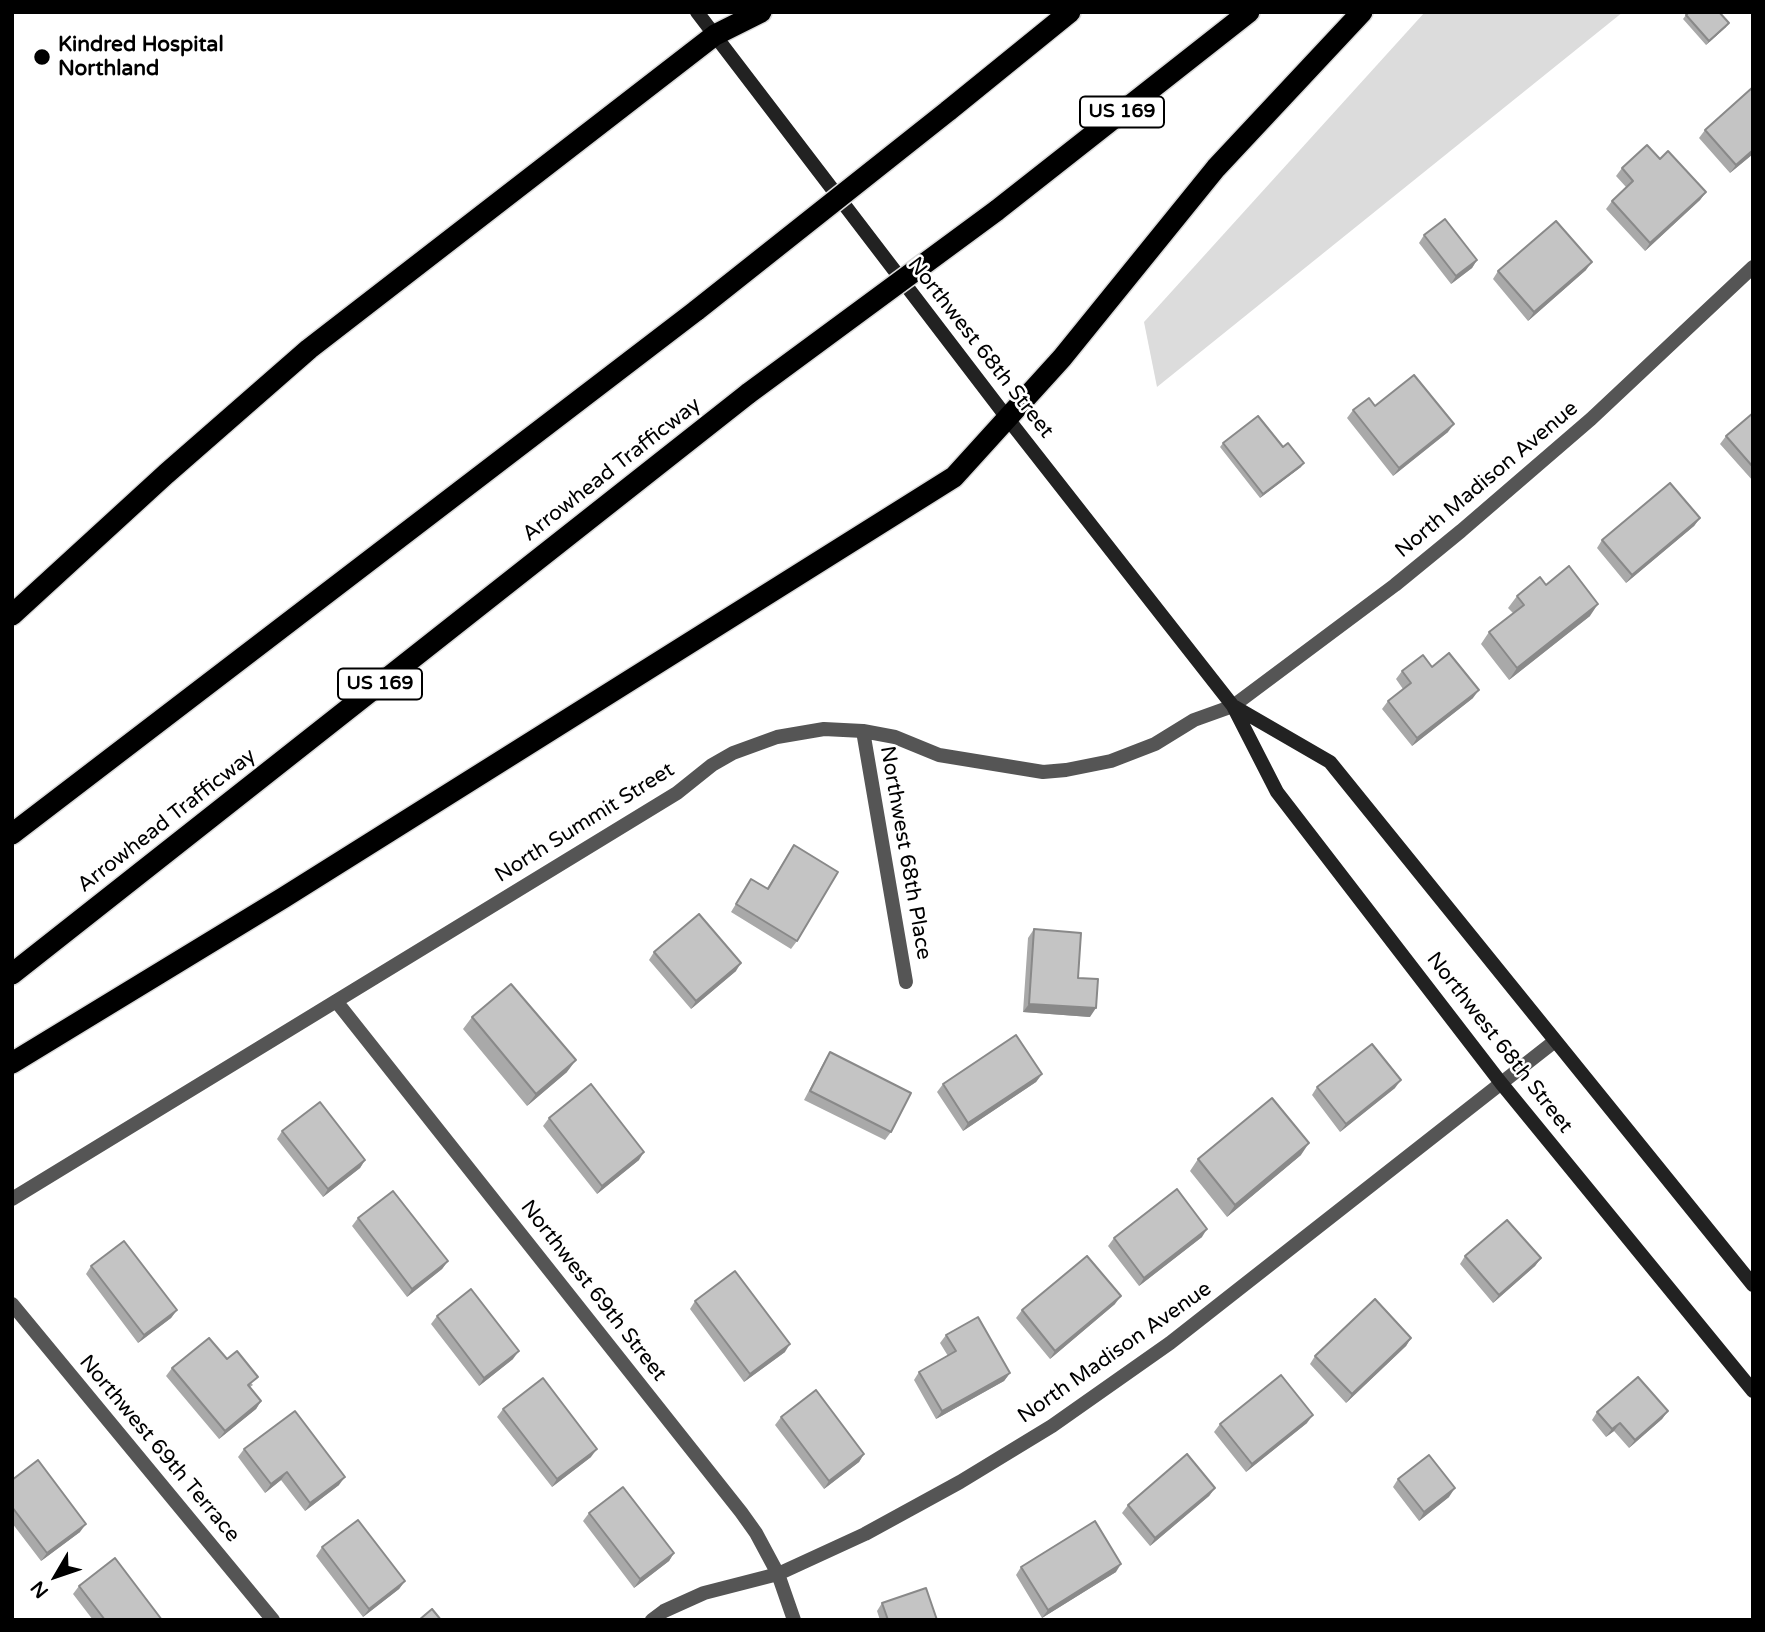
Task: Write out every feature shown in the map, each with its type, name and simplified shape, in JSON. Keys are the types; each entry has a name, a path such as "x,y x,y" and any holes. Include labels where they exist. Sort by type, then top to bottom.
{"highway":[{"path":"12,615 166,474 309,349 715,35 761,12"},
{"path":"12,834 697,310 1070,12"},
{"name":"Arrowhead Trafficway","path":"12,975 749,393 996,211 1249,12"},
{"path":"12,1063 283,898 954,477 1100,313 1216,168 1362,12"}],"main road":[{"name":"Northwest 68th Street","path":"697,12 1008,419 1233,706 1277,792 1501,1083 1753,1391"},
{"name":"Northwest 68th Street","path":"1233,706 1330,762 1753,1285"}],"street":[{"name":"North Madison Avenue","path":"1233,706 1395,585 1461,531 1591,419 1753,267"},
{"name":"North Summit Street","path":"12,1199 677,793 712,765 733,753 777,737 824,729 863,731 895,737 939,755 1043,772 1066,770 1111,761 1155,744 1194,720 1233,706"},
{"name":"Northwest 68th Place","path":"863,731 906,982"},
{"name":"Northwest 69th Street","path":"336,1001 741,1512 756,1533 778,1574 794,1620"},
{"name":"North Madison Avenue","path":"652,1620 664,1611 704,1593 778,1574 865,1534 960,1482 1052,1426 1170,1343 1555,1041"},
{"name":"Northwest 69th Terrace","path":"12,1304 273,1620"}],"shaded area":[{"path":"1425,12 1623,12 1157,387 1144,322"}],"building":[{"path":"1689,12 1719,12 1729,23 1709,41 1686,15"},
{"path":"1753,87 1753,150 1736,165 1705,130"},
{"path":"1647,145 1660,159 1668,151 1706,192 1650,243 1612,201 1633,181 1622,168"},
{"path":"1445,219 1477,260 1456,276 1424,235"},
{"path":"1556,221 1592,262 1534,312 1498,271"},
{"path":"1414,375 1454,424 1399,468 1353,410 1369,398 1375,406"},
{"path":"1753,413 1753,467 1726,436"},
{"path":"1258,416 1283,447 1288,443 1304,463 1263,494 1223,443"},
{"path":"1670,483 1700,518 1632,575 1602,540"},
{"path":"1569,566 1598,604 1517,668 1489,632 1524,605 1517,596 1540,577 1546,585"},
{"path":"1449,653 1479,690 1417,738 1388,701 1411,683 1402,671 1423,655 1432,667"},
{"path":"794,845 838,872 797,941 736,904 751,879 768,889"},
{"path":"699,914 741,963 696,1001 654,952"},
{"path":"1034,929 1081,933 1078,978 1098,979 1096,1008 1029,1004"},
{"path":"511,984 576,1060 536,1094 472,1017"},
{"path":"1016,1035 1042,1074 968,1123 943,1084"},
{"path":"1372,1044 1401,1080 1346,1124 1317,1087"},
{"path":"830,1052 911,1093 891,1132 810,1091"},
{"path":"591,1084 644,1152 602,1186 549,1118"},
{"path":"1272,1098 1309,1143 1235,1205 1198,1159"},
{"path":"320,1102 365,1160 328,1189 282,1131"},
{"path":"1177,1189 1207,1229 1144,1278 1114,1238"},
{"path":"393,1191 448,1261 412,1289 358,1218"},
{"path":"1507,1220 1541,1258 1499,1295 1465,1256"},
{"path":"124,1241 177,1310 144,1335 91,1266"},
{"path":"1087,1256 1121,1296 1055,1351 1022,1310"},
{"path":"735,1271 790,1344 750,1374 695,1301"},
{"path":"471,1289 519,1351 484,1378 437,1316"},
{"path":"1375,1299 1411,1338 1352,1394 1315,1356"},
{"path":"978,1317 1010,1373 942,1411 919,1372 956,1351 946,1335"},
{"path":"209,1338 227,1359 237,1351 258,1377 248,1385 261,1401 225,1431 172,1368"},
{"path":"1281,1375 1313,1415 1252,1464 1220,1424"},
{"path":"1638,1377 1668,1411 1635,1440 1620,1423 1612,1429 1597,1412"},
{"path":"543,1378 597,1449 557,1479 503,1409"},
{"path":"816,1390 864,1454 829,1481 781,1417"},
{"path":"295,1411 345,1477 310,1503 287,1472 271,1484 244,1449"},
{"path":"1187,1454 1215,1488 1155,1538 1128,1505"},
{"path":"1429,1455 1455,1488 1424,1512 1398,1479"},
{"path":"38,1460 86,1524 47,1553 12,1507 12,1480"},
{"path":"623,1487 674,1553 640,1579 589,1513"},
{"path":"358,1520 405,1581 369,1609 322,1547"},
{"path":"1095,1521 1121,1564 1048,1610 1021,1567"},
{"path":"115,1558 162,1620 105,1620 79,1586"},
{"path":"926,1588 937,1620 888,1620 882,1603"},
{"path":"432,1609 441,1620 419,1620"}],"place":[{"name":"Kindred Hospital Northland","path":"42,57"}]}
